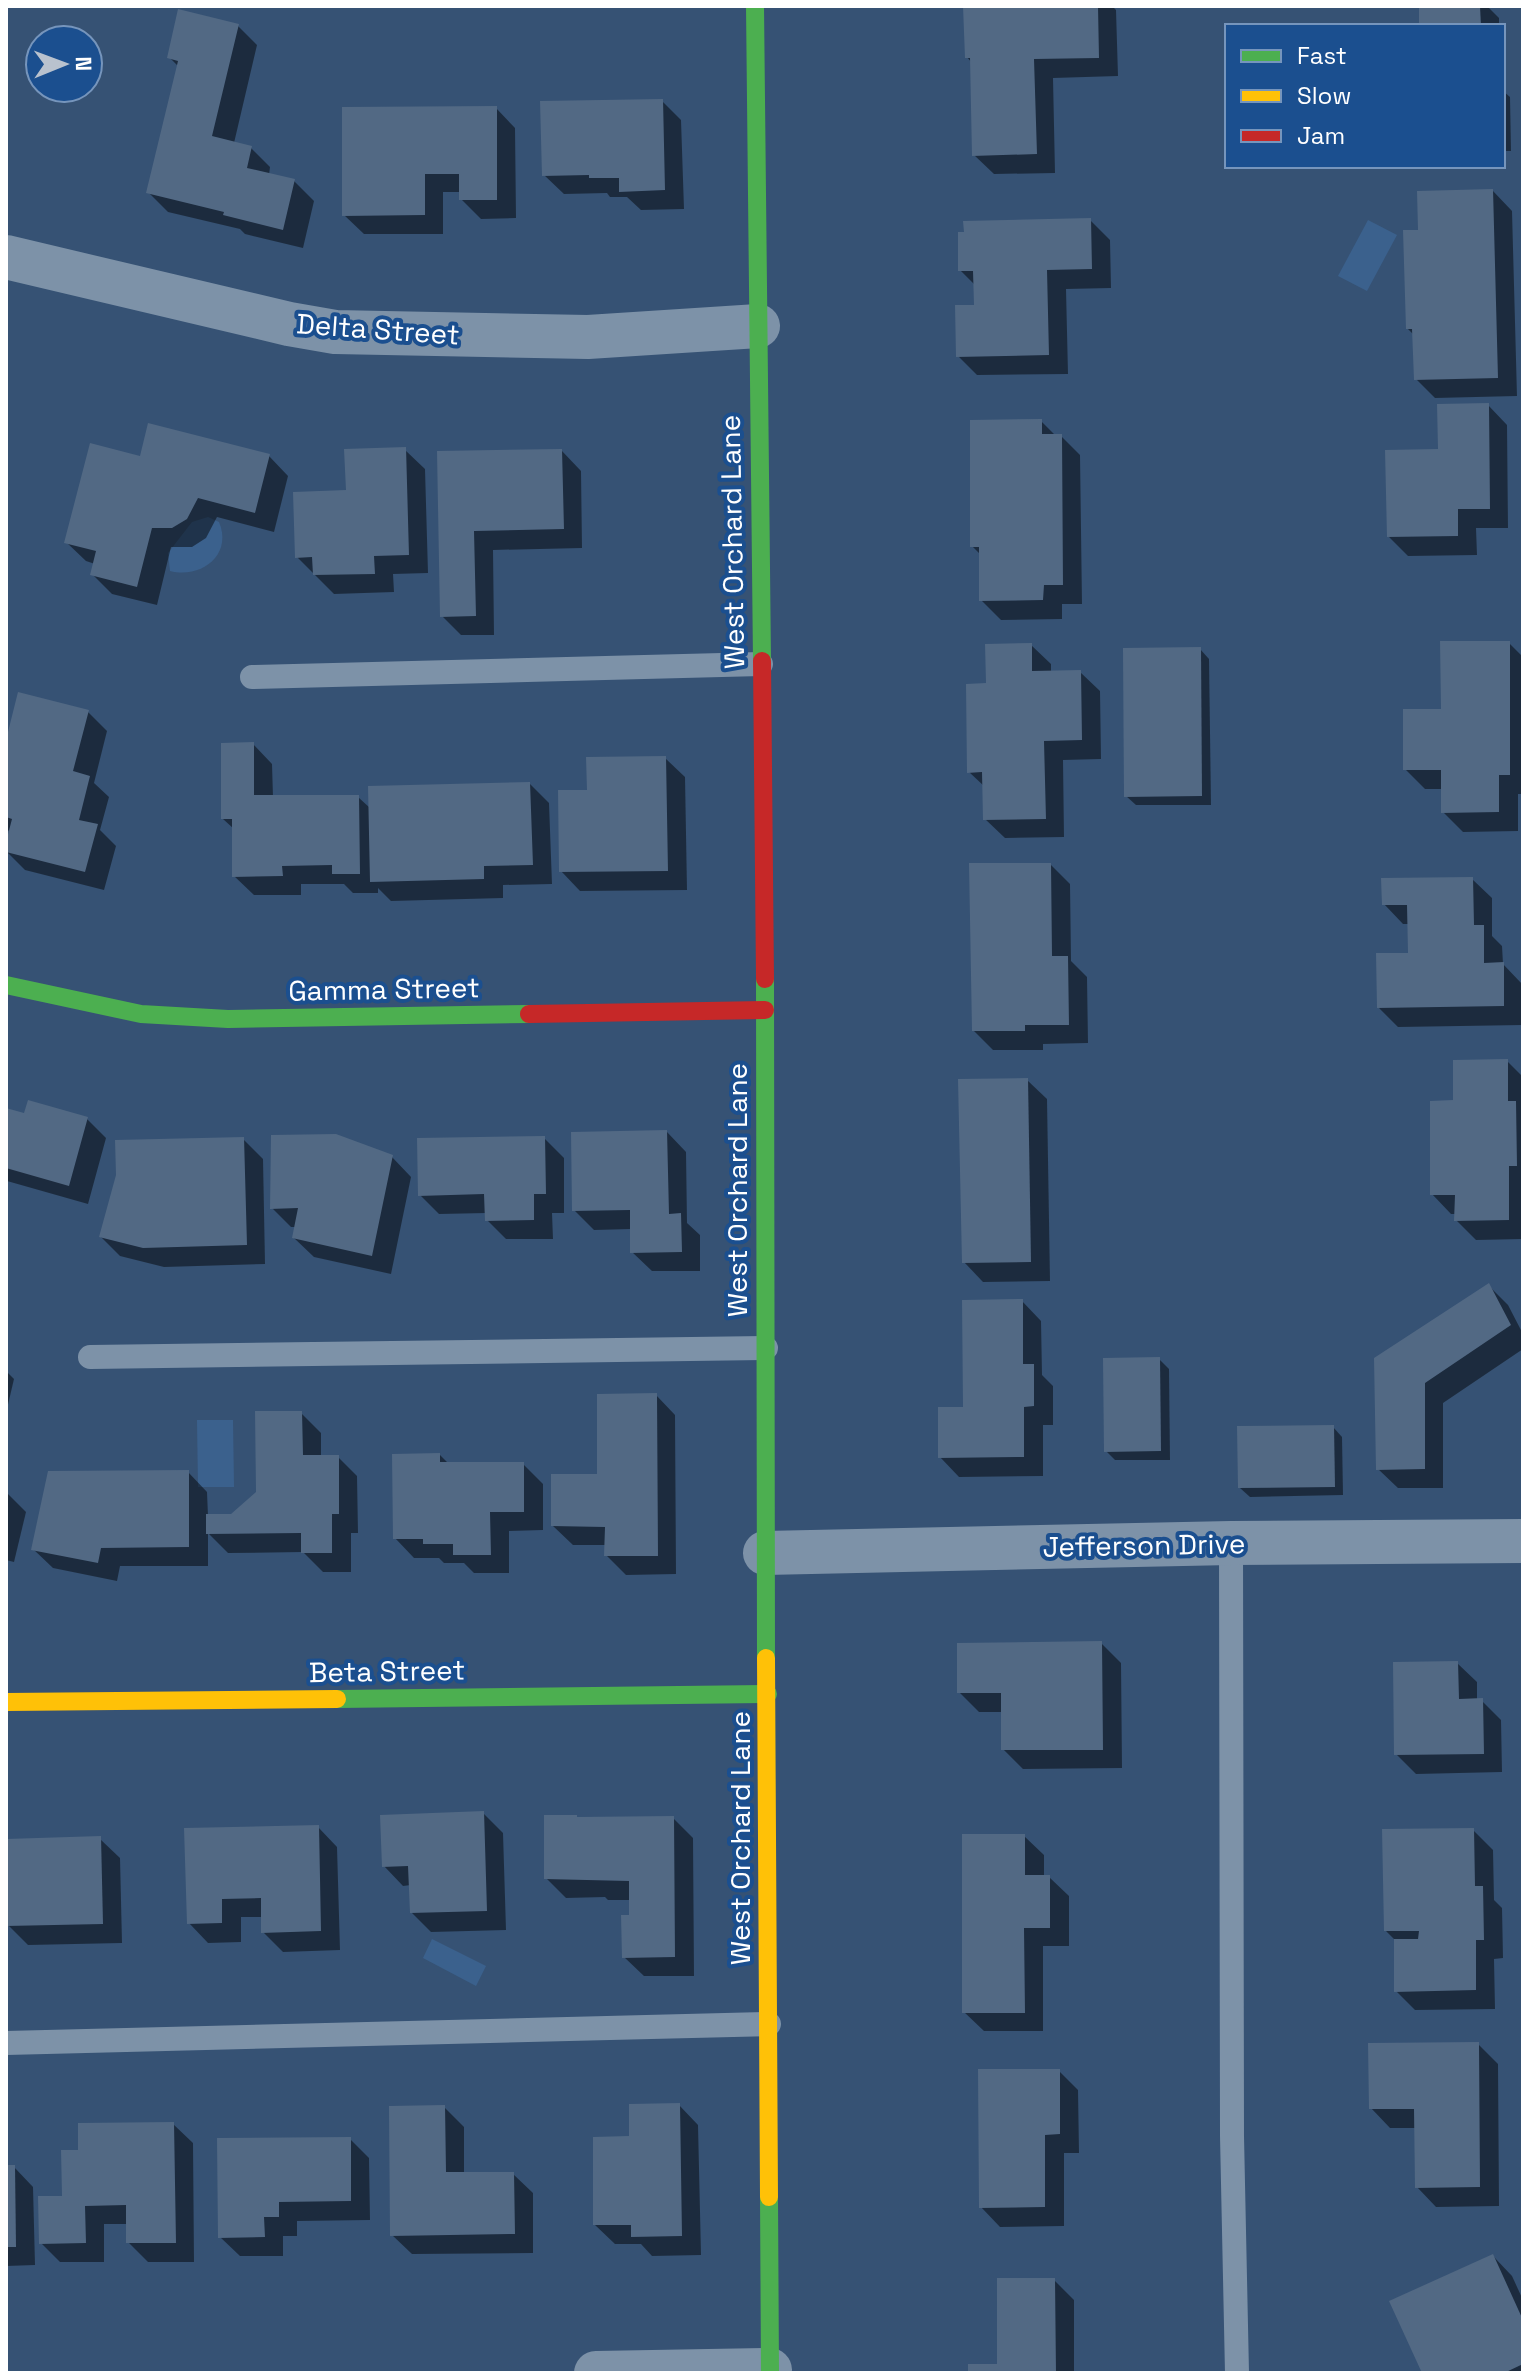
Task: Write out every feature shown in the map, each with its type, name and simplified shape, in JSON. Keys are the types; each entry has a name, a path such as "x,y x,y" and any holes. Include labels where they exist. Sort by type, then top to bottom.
{"street":[{"name":"West Orchard Lane","path":"755,6 765,1010 770,2372"},
{"name":"Delta Street","path":"6,257 289,324 335,332 588,337 758,326"},
{"name":"Gamma Street","path":"6,985 141,1014 228,1019 765,1010"},
{"name":"Jefferson Drive","path":"765,1553 1231,1543 1523,1541"},
{"name":"Beta Street","path":"6,1702 768,1694"},
{"path":"596,2373 770,2372"}],"lane":[{"path":"252,677 761,664"},
{"path":"90,1357 766,1348"},
{"path":"1231,1543 1232,2136 1237,2373"},
{"path":"6,2043 769,2024"}],"water":[{"path":"1368,220 1397,235 1367,291 1338,276"},
{"path":"208,517 219,522 222,545 218,554 203,568 182,573 170,571 168,553 192,522"},
{"path":"197,1420 233,1420 234,1487 198,1487"},
{"path":"432,1939 486,1966 476,1986 423,1958"}],"building":[{"path":"963,6 1098,6 1099,58 1034,59 1037,154 972,156 970,58 965,58"},
{"path":"1419,6 1480,6 1481,24 1419,24"},
{"path":"178,9 239,24 212,136 252,146 247,168 295,179 283,230 146,193 178,61 167,58"},
{"path":"663,99 665,190 619,192 619,178 542,176 540,101"},
{"path":"497,106 497,200 459,200 459,174 425,174 425,215 342,216 342,107"},
{"path":"1493,189 1498,378 1414,380 1412,329 1406,329 1403,230 1418,230 1417,191"},
{"path":"1091,218 1092,269 1047,270 1049,355 956,357 955,305 974,305 973,271 958,271 958,232 964,232 963,221"},
{"path":"1489,403 1490,509 1458,509 1458,536 1387,537 1385,450 1438,449 1437,404"},
{"path":"1042,419 1042,434 1062,434 1063,585 1044,585 1043,600 979,601 979,547 970,547 970,420"},
{"path":"148,423 270,454 255,513 198,498 187,519 172,528 152,528 137,587 90,575 96,551 64,543 90,443 140,456"},
{"path":"406,447 409,555 374,556 375,574 313,575 312,557 295,558 293,492 346,490 344,449"},
{"path":"562,449 564,529 474,531 476,616 440,617 437,451"},
{"path":"1440,641 1510,641 1510,775 1499,775 1499,812 1441,813 1441,770 1403,770 1403,709 1441,709"},
{"path":"1032,643 1032,671 1081,670 1082,740 1044,741 1046,819 983,820 982,772 967,773 966,684 986,683 985,644"},
{"path":"1201,647 1202,796 1124,797 1123,648"},
{"path":"18,692 89,710 73,771 90,776 79,820 98,824 85,872 6,852 12,819 6,817 6,740"},
{"path":"254,742 254,795 359,795 360,874 332,874 332,865 282,866 283,876 232,877 232,819 221,819 221,743"},
{"path":"666,756 668,871 559,872 558,790 587,790 586,757"},
{"path":"530,782 533,865 484,866 484,879 370,882 368,786"},
{"path":"969,863 1051,863 1052,956 1068,956 1069,1025 1025,1025 1025,1031 972,1031"},
{"path":"1473,877 1474,925 1484,925 1484,963 1504,962 1504,1006 1377,1008 1376,953 1408,953 1407,905 1382,905 1381,878"},
{"path":"1508,1059 1508,1101 1516,1101 1517,1166 1509,1166 1509,1220 1454,1221 1455,1195 1430,1195 1430,1101 1453,1100 1453,1060"},
{"path":"1028,1078 1031,1262 962,1263 958,1079"},
{"path":"28,1100 88,1117 69,1186 6,1168 6,1108 24,1113"},
{"path":"667,1130 669,1214 681,1213 682,1252 630,1253 630,1210 572,1211 571,1132"},
{"path":"336,1134 393,1155 372,1256 292,1238 298,1208 270,1209 271,1135"},
{"path":"545,1136 546,1194 534,1194 534,1220 485,1221 484,1194 418,1196 417,1138"},
{"path":"244,1137 247,1245 143,1248 99,1237 116,1175 115,1140"},
{"path":"1489,1283 1511,1325 1425,1383 1425,1469 1376,1470 1374,1358"},
{"path":"1023,1299 1023,1364 1034,1364 1034,1406 1024,1407 1024,1457 938,1458 938,1407 963,1407 962,1300"},
{"path":"1160,1357 1161,1451 1104,1452 1103,1358"},
{"path":"657,1393 658,1556 604,1556 605,1527 551,1526 551,1474 597,1474 597,1394"},
{"path":"255,1411 302,1411 303,1455 339,1455 339,1514 332,1514 332,1553 301,1553 301,1533 206,1534 206,1514 231,1514 256,1492"},
{"path":"1334,1425 1335,1487 1238,1488 1237,1426"},
{"path":"440,1453 440,1462 524,1462 524,1512 490,1512 491,1555 453,1555 453,1544 423,1544 423,1539 393,1539 392,1454"},
{"path":"189,1470 189,1547 101,1548 98,1563 31,1550 48,1471"},
{"path":"1102,1641 1103,1750 1001,1750 1001,1693 957,1693 957,1643"},
{"path":"1458,1661 1459,1699 1483,1698 1484,1754 1394,1755 1393,1662"},
{"path":"484,1811 487,1911 410,1913 408,1866 382,1867 380,1815"},
{"path":"544,1815 674,1816 675,1957 622,1958 621,1915 629,1915 629,1881 544,1879"},
{"path":"319,1825 321,1931 261,1933 261,1898 222,1899 222,1923 187,1924 184,1828"},
{"path":"1474,1828 1475,1886 1483,1886 1484,1940 1476,1940 1476,1990 1394,1992 1394,1939 1418,1939 1419,1931 1384,1931 1382,1829"},
{"path":"962,1834 1025,1834 1025,1875 1050,1875 1050,1928 1024,1928 1025,2013 962,2013"},
{"path":"101,1836 103,1924 6,1926 6,1839"},
{"path":"1479,2042 1480,2187 1415,2188 1414,2109 1369,2109 1368,2043"},
{"path":"978,2069 1060,2069 1060,2134 1045,2135 1045,2207 979,2208"},
{"path":"680,2103 682,2236 631,2237 631,2225 593,2225 593,2137 629,2136 629,2104"},
{"path":"445,2105 446,2172 514,2172 515,2234 390,2236 389,2106"},
{"path":"174,2122 176,2243 126,2243 126,2205 85,2206 86,2243 39,2244 38,2196 62,2196 61,2150 78,2150 78,2123"},
{"path":"351,2137 351,2201 279,2202 279,2217 264,2217 265,2237 218,2238 217,2138"},
{"path":"6,2165 15,2165 16,2247 6,2247"},
{"path":"1493,2254 1523,2320 1523,2364 1504,2373 1422,2373 1389,2301"},
{"path":"997,2278 1055,2278 1056,2373 968,2373 968,2364 997,2364"}],"traffic: fast":[{"path":"755,6 762,661"},
{"path":"765,979 766,1658"},
{"path":"6,985 141,1014 228,1019 529,1014"},
{"path":"337,1699 768,1694"},
{"path":"769,2197 770,2373"}],"traffic: slow":[{"path":"766,1658 769,2197"},
{"path":"6,1702 337,1699"}],"traffic: jam":[{"path":"762,661 765,979"},
{"path":"529,1014 765,1010"}]}
